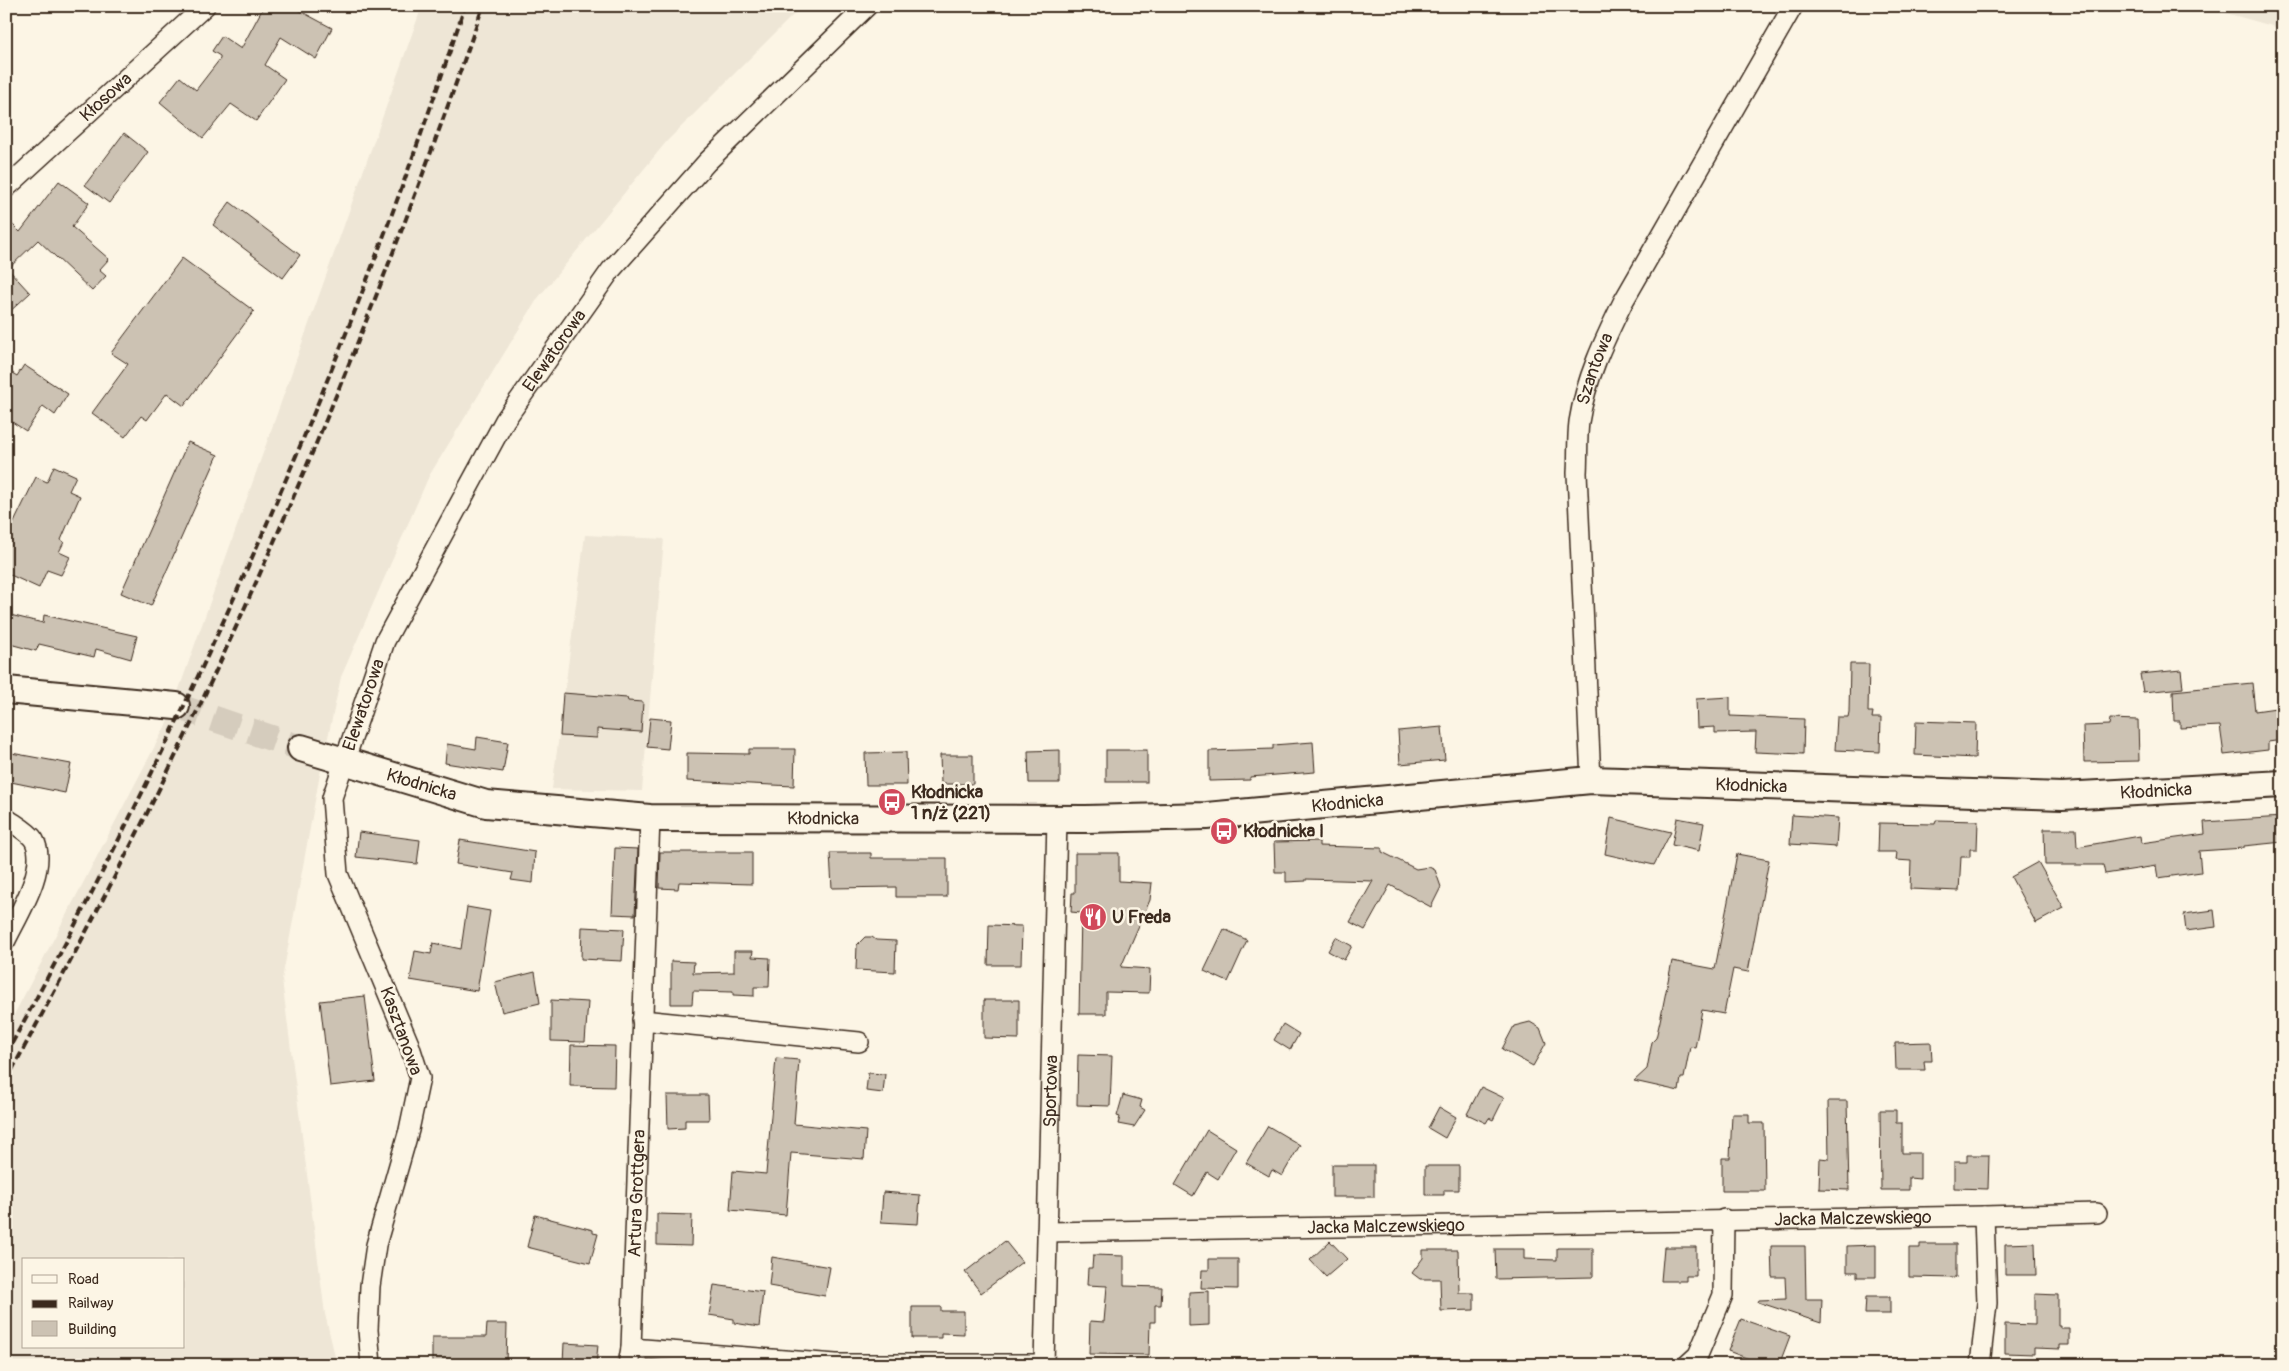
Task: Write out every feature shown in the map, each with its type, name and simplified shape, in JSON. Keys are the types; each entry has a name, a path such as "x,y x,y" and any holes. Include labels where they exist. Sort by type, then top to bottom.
{"main road":[{"path":"6,690 176,706"},
{"name":"Kłodnicka","path":"301,748 486,804 650,818 1058,819 1216,815 1591,780 2062,796 2283,784"}],"street":[{"name":"Kłosowa","path":"6,188 205,6"},
{"name":"Elewatorowa","path":"345,762 386,641 505,420 611,270 707,162 866,6"},
{"name":"Szantowa","path":"1591,780 1577,473 1579,423 1586,388 1599,350 1623,302 1793,6"},
{"name":"Kasztanowa","path":"345,762 332,798 338,874 409,1044 420,1078 409,1130 376,1245 370,1286 368,1330 372,1365"},
{"path":"6,818 34,840 38,861 33,886 6,940"},
{"name":"Artura Grottgera","path":"629,1356 650,818"},
{"name":"Sportowa","path":"1044,1364 1058,819"},
{"path":"642,1020 859,1042"},
{"name":"Jacka Malczewskiego","path":"1047,1232 2097,1213"},
{"path":"1980,1365 1987,1303 1984,1216"},
{"path":"1687,1365 1698,1355 1723,1295 1724,1219"},
{"path":"629,1356 836,1364 1044,1364"}],"shaded area":[{"path":"422,6 802,6 667,141 538,298 429,476 341,677 319,779 282,980 325,1314 337,1365 6,1365 6,1030 167,723"},
{"path":"2201,6 2283,6 2283,29"},
{"path":"585,535 664,539 642,791 552,789"}],"building":[{"path":"264,6 291,6 332,28 316,59 281,37 265,65 285,79 256,121 231,104 203,138 160,102 180,77 196,90 220,59 220,56 212,51 222,36 241,49"},
{"path":"124,133 148,152 109,203 85,185"},
{"path":"59,181 89,203 72,227 109,259 99,270 106,276 92,291 38,240 8,269 30,293 6,315 6,218 20,232"},
{"path":"230,202 300,255 283,278 213,225"},
{"path":"182,258 254,311 184,406 167,393 147,420 141,416 125,437 92,413 128,364 111,353"},
{"path":"24,365 68,394 55,415 43,406 26,431 6,418 6,369 17,376"},
{"path":"188,442 218,455 151,606 121,593"},
{"path":"54,466 76,476 69,491 80,496 61,540 64,542 59,552 70,557 61,575 47,570 39,588 6,573 6,539 36,477 47,482"},
{"path":"6,614 43,623 44,615 137,636 131,659 96,649 94,657 39,644 36,651 6,643"},
{"path":"1850,664 1869,664 1868,712 1873,712 1872,718 1881,718 1880,752 1835,750 1837,717 1848,717 1849,712"},
{"path":"2181,670 2183,688 2143,692 2140,674"},
{"path":"2252,683 2255,711 2283,707 2283,740 2268,742 2268,750 2224,755 2220,726 2180,728 2180,721 2174,721 2173,691"},
{"path":"563,693 627,698 628,701 643,702 641,732 597,729 597,738 560,736"},
{"path":"1730,697 1730,716 1804,719 1803,754 1755,752 1756,732 1715,733 1715,727 1697,728 1696,699"},
{"path":"650,718 671,720 668,749 647,747"},
{"path":"2110,719 2138,720 2139,761 2084,762 2083,726 2109,725"},
{"path":"1916,721 1976,723 1975,758 1915,755"},
{"path":"1442,727 1445,760 1400,764 1398,731"},
{"path":"477,737 508,742 503,772 445,763 447,744 476,749"},
{"path":"1313,742 1315,772 1250,777 1250,780 1209,781 1209,751 1273,749 1273,745"},
{"path":"749,749 795,749 794,786 687,781 687,753 749,754"},
{"path":"1060,750 1060,783 1029,783 1028,751"},
{"path":"1106,750 1147,750 1147,782 1106,782"},
{"path":"6,752 71,764 65,793 6,781"},
{"path":"906,752 907,785 866,785 865,753"},
{"path":"940,755 973,755 973,784 941,784"},
{"path":"1792,815 1838,818 1836,847 1790,844"},
{"path":"2283,817 2283,842 2244,846 2244,848 2199,851 2201,872 2158,878 2156,866 2105,874 2103,865 2045,865 2044,829 2076,829 2077,847 2140,836 2141,843 2205,834 2204,822"},
{"path":"1611,818 1671,832 1654,865 1605,854"},
{"path":"1677,818 1704,823 1699,851 1672,845"},
{"path":"1936,820 1978,821 1977,849 1970,849 1970,857 1961,857 1959,891 1910,889 1911,861 1896,860 1897,852 1878,852 1879,823 1935,824"},
{"path":"359,832 420,840 417,864 356,857"},
{"path":"460,840 535,852 533,883 511,880 513,873 456,864"},
{"path":"1319,841 1319,846 1382,848 1382,852 1416,869 1429,867 1435,870 1441,887 1431,907 1390,885 1365,930 1350,922 1373,881 1306,879 1306,881 1286,882 1286,872 1275,872 1274,842"},
{"path":"615,848 638,849 635,915 612,914"},
{"path":"660,852 752,852 752,884 679,882 678,889 659,888"},
{"path":"830,853 871,853 871,858 947,858 947,897 896,897 896,887 832,888"},
{"path":"1075,853 1119,853 1119,881 1152,883 1150,900 1121,967 1150,969 1149,993 1106,992 1106,1014 1079,1014 1081,913 1071,912 1072,893 1075,893"},
{"path":"1737,854 1769,860 1748,972 1733,969 1724,1014 1702,1010 1695,1048 1690,1047 1684,1078 1681,1078 1679,1091 1634,1081 1647,1069 1652,1042 1656,1038 1660,1021 1672,961 1715,969"},
{"path":"2038,862 2064,908 2036,923 2011,877"},
{"path":"467,907 490,911 477,991 410,980 415,951 431,954 433,943 461,949"},
{"path":"2214,910 2216,927 2186,931 2184,914"},
{"path":"989,925 1022,926 1021,965 988,965"},
{"path":"582,927 624,929 622,961 581,959"},
{"path":"1224,929 1247,940 1228,982 1204,971"},
{"path":"865,937 872,937 876,940 896,941 895,972 856,970 857,945"},
{"path":"1336,937 1352,946 1344,960 1328,951"},
{"path":"734,951 753,951 752,957 770,958 769,987 754,987 754,996 733,995 733,992 693,991 692,1004 671,1004 671,961 694,962 693,973 734,972"},
{"path":"535,972 540,1003 502,1012 495,982"},
{"path":"365,996 375,1081 330,1086 320,1001"},
{"path":"551,1000 588,1002 585,1042 551,1041"},
{"path":"984,1000 1019,1000 1019,1039 984,1038"},
{"path":"1530,1022 1540,1028 1546,1043 1533,1066 1502,1049 1514,1026"},
{"path":"1283,1024 1299,1034 1290,1050 1274,1040"},
{"path":"1931,1042 1932,1061 1924,1061 1925,1070 1896,1070 1895,1043"},
{"path":"571,1045 615,1046 614,1087 570,1086"},
{"path":"1078,1055 1112,1056 1110,1106 1077,1105"},
{"path":"776,1058 799,1060 794,1124 866,1131 864,1159 791,1153 786,1215 730,1210 733,1171 766,1174"},
{"path":"868,1073 885,1074 883,1093 866,1091"},
{"path":"1481,1087 1504,1098 1493,1120 1489,1118 1486,1123 1467,1114"},
{"path":"667,1095 708,1095 709,1120 685,1120 685,1128 668,1129"},
{"path":"1123,1095 1142,1100 1140,1107 1145,1110 1134,1127 1118,1124 1120,1117 1117,1116"},
{"path":"1828,1101 1847,1101 1849,1190 1819,1189 1820,1158 1829,1159"},
{"path":"1439,1107 1456,1117 1445,1138 1428,1128"},
{"path":"1880,1110 1896,1110 1896,1123 1902,1123 1902,1153 1920,1153 1920,1179 1909,1178 1909,1190 1881,1190"},
{"path":"1732,1114 1749,1114 1749,1123 1764,1123 1765,1191 1722,1191 1722,1158 1730,1158"},
{"path":"1268,1126 1300,1145 1282,1176 1272,1170 1269,1176 1246,1163"},
{"path":"1207,1130 1236,1148 1218,1179 1207,1172 1193,1196 1175,1185"},
{"path":"1967,1155 1989,1155 1988,1189 1954,1188 1954,1162 1967,1162"},
{"path":"1332,1165 1374,1165 1374,1197 1332,1197"},
{"path":"1425,1166 1459,1166 1459,1190 1444,1190 1444,1195 1425,1195"},
{"path":"883,1192 920,1195 918,1224 881,1222"},
{"path":"657,1214 692,1215 691,1246 657,1245"},
{"path":"535,1215 593,1230 593,1233 598,1234 590,1263 527,1247"},
{"path":"1005,1241 1022,1262 981,1293 965,1272"},
{"path":"1330,1241 1347,1259 1326,1277 1310,1260"},
{"path":"2035,1243 2036,1275 2005,1275 2005,1244"},
{"path":"1920,1244 1956,1244 1956,1278 1909,1277 1909,1248 1920,1248"},
{"path":"1876,1245 1876,1277 1857,1277 1857,1272 1847,1272 1847,1246"},
{"path":"1771,1246 1805,1246 1806,1299 1822,1299 1821,1323 1758,1302 1759,1300 1786,1299 1785,1277 1772,1277"},
{"path":"1664,1247 1696,1247 1696,1276 1686,1276 1686,1281 1661,1281"},
{"path":"1557,1248 1593,1248 1593,1277 1496,1279 1495,1249 1524,1249 1524,1259 1557,1260"},
{"path":"1423,1250 1458,1250 1459,1293 1474,1293 1474,1310 1441,1311 1440,1279 1420,1279 1412,1273 1423,1258"},
{"path":"1093,1255 1124,1256 1124,1286 1162,1287 1161,1305 1155,1305 1155,1322 1150,1322 1149,1355 1089,1354 1090,1321 1104,1322 1107,1286 1087,1285 1088,1268 1092,1268"},
{"path":"772,1257 830,1267 825,1296 769,1286"},
{"path":"1209,1259 1238,1259 1238,1289 1201,1288 1202,1270 1209,1270"},
{"path":"714,1285 763,1292 759,1327 734,1323 734,1319 709,1315"},
{"path":"1209,1291 1209,1325 1189,1326 1189,1292"},
{"path":"2035,1294 2058,1295 2058,1325 2060,1325 2060,1328 2069,1328 2069,1345 2060,1345 2060,1349 2034,1348 2034,1354 2005,1353 2005,1324 2035,1325"},
{"path":"1866,1297 1890,1297 1890,1314 1865,1314"},
{"path":"912,1307 941,1307 941,1311 964,1311 964,1334 941,1333 941,1338 912,1338"},
{"path":"1741,1319 1790,1336 1779,1365 1765,1365 1728,1351"},
{"path":"487,1324 507,1324 506,1365 432,1365 432,1337 486,1337"},
{"path":"564,1343 598,1345 596,1365 563,1363"}],"tunnel":[{"path":"176,706 301,748"}],"railway":[{"path":"6,1054 74,928 138,800 260,540 316,409 369,276 465,6"},
{"path":"6,1081 92,921 147,813 262,570 330,411 394,250 483,6"}],"place":[{"name":"Kłodnicka 1 n/ż (221)","path":"892,802"},
{"name":"Kłodnicka I","path":"1224,831"},
{"name":"U Freda","path":"1093,917"}]}
